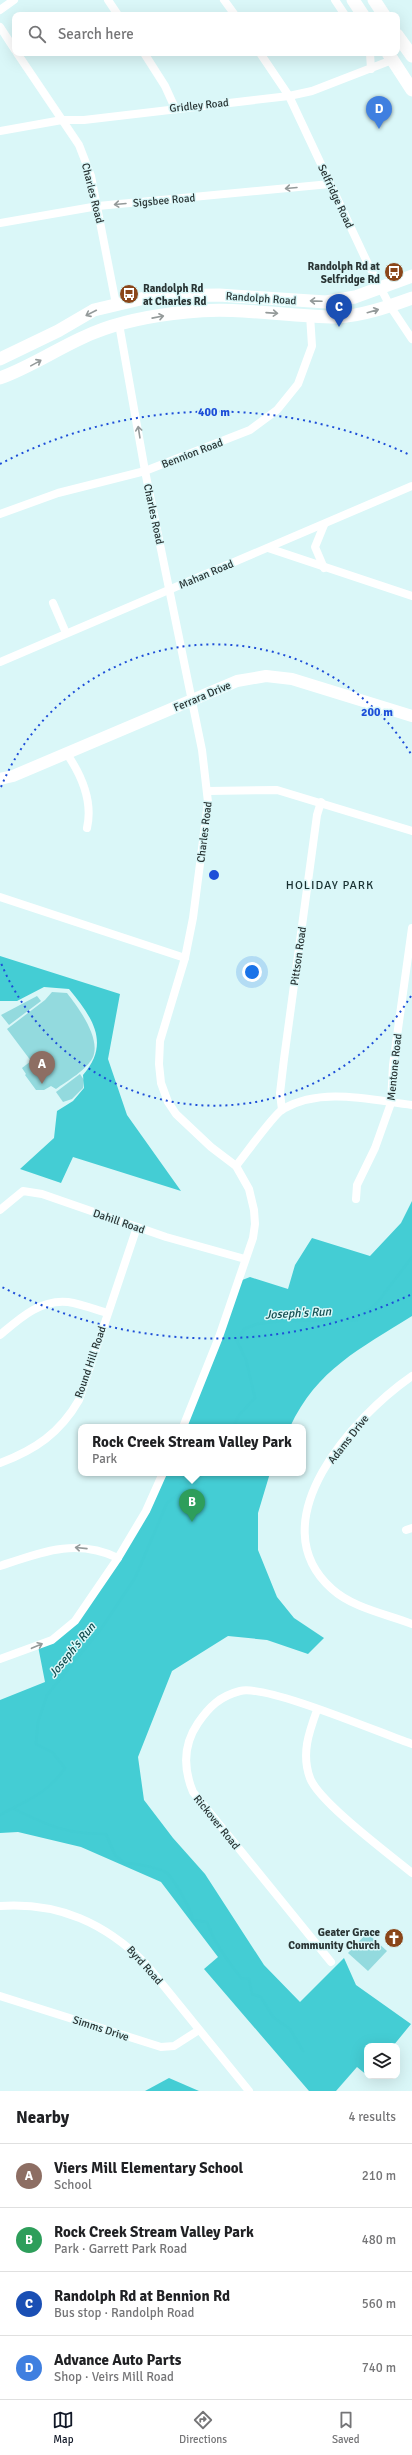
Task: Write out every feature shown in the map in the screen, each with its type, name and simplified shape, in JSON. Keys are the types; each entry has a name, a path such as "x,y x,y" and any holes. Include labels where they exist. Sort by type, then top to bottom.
{"main road":[{"path":"353,0 361,12"},
{"path":"374,0 382,12"},
{"path":"400,38 412,56"},
{"path":"390,56 412,90"},
{"name":"Randolph Road","path":"0,360 58,331 94,310 153,296 219,295 326,302 356,297 412,276"},
{"name":"Randolph Road","path":"0,378 27,368 92,333 119,324 188,312 233,310 336,316 363,314 412,298"}],"street":[{"path":"0,10 14,0"},
{"path":"108,0 116,12"},
{"path":"224,0 233,12"},
{"path":"337,3 343,12"},
{"path":"0,27 12,45"},
{"name":"Charles Road","path":"19,56 79,145 91,176 98,206 116,304"},
{"path":"146,56 165,86 175,108"},
{"name":"Selfridge Road","path":"262,56 289,96 390,306 412,339"},
{"path":"370,56 371,69"},
{"name":"Gridley Road","path":"0,131 62,120 84,120 175,108 289,96 312,91 371,69 390,56"},
{"name":"Sigsbee Road","path":"0,223 98,206 330,184"},
{"name":"Bennion Road","path":"0,514 58,493 145,471 250,430 277,410 298,384 309,358 312,346 310,315"},
{"name":"Charles Road","path":"119,324 145,471 202,750 208,791 193,918 186,958 160,1040 158,1064 161,1083 168,1102 176,1114 211,1147 236,1166 249,1189 254,1210 253,1238 219,1337 184,1424"},
{"name":"Mahan Road","path":"0,662 324,525 412,486"},
{"path":"324,525 314,547 324,568"},
{"path":"268,548 324,568 412,596"},
{"path":"53,603 66,633"},
{"name":"Ferrara Drive","path":"0,779 14,776 237,681 266,676 292,679 412,716"},
{"path":"67,754 74,764 89,801 90,814 87,828"},
{"path":"208,791 277,790 321,802 412,832"},
{"name":"Pittson Road","path":"282,1110 280,1093 284,1059 317,815 321,802"},
{"path":"0,897 186,958"},
{"name":"Mentone Road","path":"356,1200 357,1184 375,1148 391,1102 393,1065 412,928"},
{"path":"236,1166 282,1110 309,1100 331,1096 412,1105"},
{"name":"Dahill Road","path":"0,1210 23,1191 42,1194 137,1227 245,1259"},
{"name":"Round Hill Road","path":"0,1463 28,1453 62,1424 72,1412 78,1400 137,1227"},
{"path":"0,1335 26,1313 40,1306 67,1302 107,1313"},
{"name":"Adams Drive","path":"412,1376 394,1388 371,1409 344,1440 315,1486 304,1521 307,1554 323,1581 349,1601 412,1624"},
{"path":"0,1659 52,1640 75,1621 118,1558 146,1510 162,1476"},
{"path":"0,1566 36,1554 71,1547 100,1550 118,1558"},
{"name":"Rickover Road","path":"331,1962 200,1803 188,1779 185,1766 186,1752 194,1729 209,1707 221,1698 240,1691 254,1689 286,1698 412,1744"},
{"path":"317,1710 307,1738 306,1758 310,1778 326,1800 412,1873"},
{"name":"Byrd Road","path":"0,1906 38,1905 94,1924 128,1946 146,1964 249,2091"},
{"name":"Simms Drive","path":"0,1996 161,2047 174,2046 199,2030"}],"shaded area":[{"path":"0,956 120,994 108,1059 127,1115 181,1191 73,1157 61,1183 20,1169 54,1138 57,1111 73,1101 84,1088 83,1075 96,1052 97,1041 91,1020 69,989 44,987 17,1001 0,1001"},
{"path":"52,992 67,993 72,999 87,1023 94,1041 95,1049 90,1062 82,1071 71,1079 56,1089 51,1086 44,1090 36,1090 25,1075 26,1074 22,1068 31,1061 7,1029 45,1000"},
{"path":"37,996 41,1001 9,1025 1,1015"},
{"path":"80,1074 84,1080 83,1088 72,1099 63,1102 56,1092"},
{"path":"412,1201 412,1316 358,1350 327,1375 313,1390 292,1424 184,1424 237,1282 250,1277 288,1289 295,1265 312,1238 370,1256 401,1223"},
{"path":"161,1476 269,1476 258,1513 258,1550 277,1597 294,1618 324,1638 308,1654 267,1640 228,1636 172,1671 138,1757 144,1800 173,1838 205,1874 264,1965 300,2002 344,1958 356,1985 411,2024 395,2043 364,2043 364,2073 357,2067 336,2091 309,2091 204,1969 218,1957 161,1882 81,1847 18,1832 0,1833 0,1700 45,1682 38,1646 75,1621 118,1558"},
{"path":"367,1933 387,1951 368,1971 348,1953"},
{"path":"169,2078 199,2091 145,2091"}],"waterway":[{"name":"Joseph's Run","path":"234,1424 239,1415 255,1398 246,1360 237,1341 244,1329 257,1324 282,1321 357,1320 377,1303 412,1257"},
{"name":"Joseph's Run","path":"0,1815 36,1796 52,1784 65,1768 52,1752 36,1744 38,1722 47,1695 101,1629 135,1578 167,1503 178,1495 196,1476"},
{"path":"14,1809 38,1820 69,1831 106,1834 115,1855 124,1863 147,1866 167,1873 182,1895 193,1920 207,1922 218,1945 231,1965 241,1978 249,1979 252,1994 261,1997 273,2017 290,2029 303,2051"}],"place":[{"name":"Advance Auto Parts","path":"379,129"},
{"name":"Randolph Rd at Selfridge Rd","path":"394,272"},
{"name":"Randolph Rd at Charles Rd","path":"129,294"},
{"name":"Randolph Rd at Bennion Rd","path":"339,327"},
{"name":"Viers Mill Elementary School","path":"42,1084"},
{"name":"Rock Creek Stream Valley Park","path":"192,1522"},
{"name":"Geater Grace Community Church","path":"394,1938"}],"district":[{"name":"HOLIDAY PARK","path":"330,885"}]}
